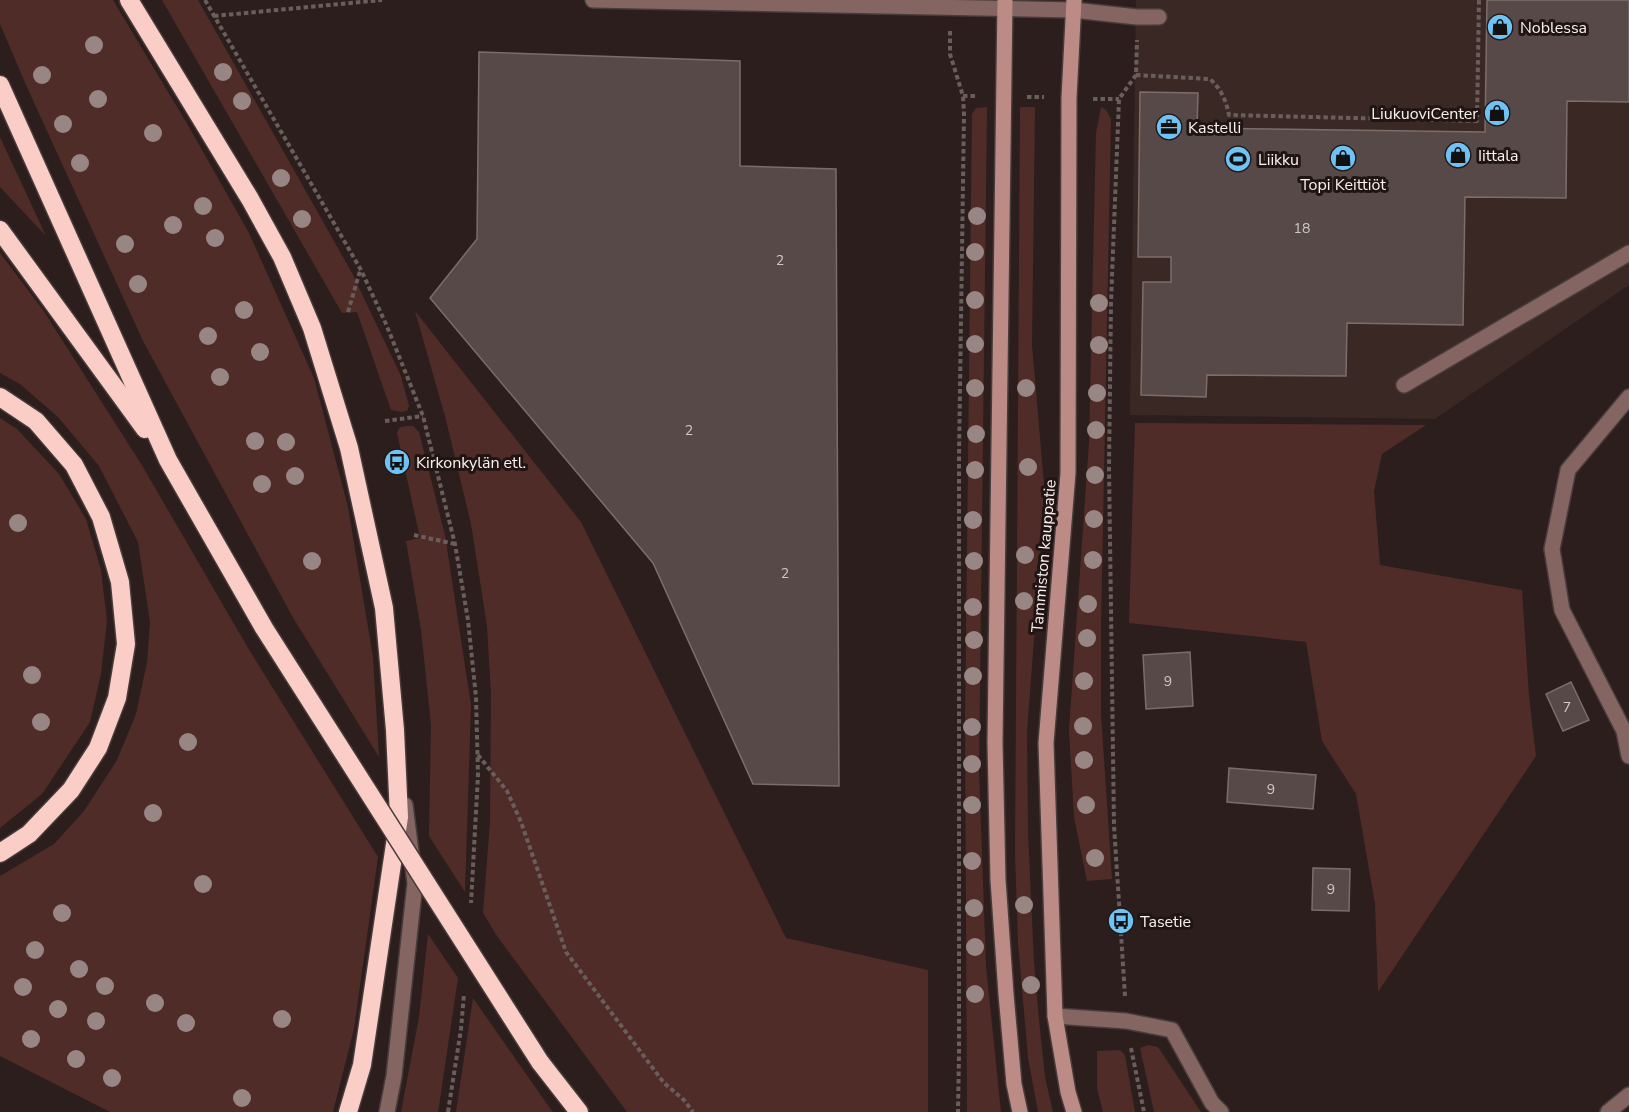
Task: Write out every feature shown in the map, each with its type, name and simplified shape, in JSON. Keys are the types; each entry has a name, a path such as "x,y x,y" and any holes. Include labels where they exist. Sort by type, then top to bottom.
{"highway":[{"path":"129,0 250,199 282,257 312,328 349,448 384,608 395,730 399,818 362,1065 348,1112"},
{"path":"0,85 168,460 264,628 540,1062 579,1112"},
{"path":"0,230 168,460"},
{"path":"0,397 36,421 74,465 101,517 120,582 126,644 117,698 98,748 71,790 29,834 0,853"}],"main road":[{"path":"1005,4 995,743 1001,926 1014,1084 1020,1112"},
{"name":"Tammiston kauppatie","path":"1073,5 1069,104 1068,473 1046,743 1055,1016 1068,1092 1074,1112"}],"street":[{"path":"593,0 949,7 1005,4 1073,5 1137,17 1159,17"},
{"path":"1404,385 1629,254"},
{"path":"1629,397 1568,470 1552,549 1562,610 1624,730 1629,756"},
{"path":"387,1112 394,1076 415,883 395,730"},
{"path":"1055,1016 1126,1021 1172,1030 1212,1103 1221,1112"},
{"path":"1608,1112 1629,1095"}],"path":[{"path":"205,0 361,270 386,324 423,416 455,544 468,620 476,697 475,856 470,913"},
{"path":"214,16 382,0"},
{"path":"1136,75 1210,79 1224,98 1229,115 1477,121 1479,0"},
{"path":"949,7 950,54 963,96 964,114 959,457 959,1054 957,1112"},
{"path":"1137,17 1136,75 1119,99 1111,326 1109,467 1114,825 1126,1021 1144,1112"},
{"path":"348,312 361,270"},
{"path":"385,421 423,416"},
{"path":"414,535 455,544"},
{"path":"477,755 507,791 512,801 546,889 566,951 664,1083 684,1100 693,1112"},
{"path":"448,1112 461,1029 465,983"}],"shaded area":[{"path":"0,0 113,0 249,233 314,378 348,507 373,657 379,757 292,616 143,341 0,24"},
{"path":"162,0 198,0 352,273 401,376 409,406 407,411 391,410 357,312 342,313"},
{"path":"1136,0 1629,0 1629,285 1435,419 1130,415"},
{"path":"987,107 979,769 986,966 1001,1112 967,1112 965,720 972,114 976,108"},
{"path":"1020,107 1035,107 1032,345 1044,484 1027,732 1028,832 1039,1020 1045,1077 1053,1112 1038,1112 1028,1058 1018,943 1015,853"},
{"path":"1101,107 1106,110 1111,119 1101,714 1112,879 1087,881 1074,817 1069,730 1089,442 1096,133"},
{"path":"0,137 46,236 0,187"},
{"path":"0,253 43,310 143,467 248,648 378,857 354,1029 333,1112 110,1112 0,1056 0,876 54,844 84,811 117,760 136,714 147,662 150,622 138,542 99,466 58,417 20,384 0,373"},
{"path":"415,311 581,522 786,938 928,970 928,1112 627,1112 497,936 483,913 490,821 491,695 487,626 471,524 446,420"},
{"path":"0,418 17,429 59,474 86,519 101,570 107,621 101,674 90,722 42,794 0,828"},
{"path":"1135,423 1426,425 1382,454 1374,491 1380,565 1522,590 1529,696 1536,756 1378,992 1375,904 1356,794 1322,741 1306,642 1129,623"},
{"path":"413,426 419,432 445,535 471,705 465,892 429,836 431,725 421,630 406,541 420,538 397,433 399,428"},
{"path":"428,934 458,978 439,1106 438,1112 401,1112 419,1017"},
{"path":"473,998 547,1104 553,1112 456,1112"},
{"path":"1149,1045 1158,1047 1201,1112 1154,1112 1140,1048"},
{"path":"1120,1050 1125,1055 1135,1112 1103,1112 1097,1088 1097,1051"}],"building":[{"path":"1487,0 1629,0 1629,102 1567,101 1566,198 1465,197 1463,325 1347,323 1346,376 1207,375 1206,397 1141,395 1143,282 1171,282 1171,257 1138,257 1140,92 1198,93 1197,128 1485,132"},
{"path":"479,52 740,61 740,166 836,169 839,786 753,784 653,563 430,298 477,239"},
{"path":"1190,652 1193,706 1146,709 1143,655"},
{"path":"1571,682 1589,720 1563,731 1546,694"},
{"path":"1229,768 1316,775 1313,809 1227,802"},
{"path":"1313,868 1350,869 1349,911 1312,910"}],"place":[{"name":"Noblessa","path":"1500,27"},
{"name":"LiukuoviCenter","path":"1497,113"},
{"name":"Kastelli","path":"1169,127"},
{"name":"Iittala","path":"1458,155"},
{"name":"Topi Keittiöt","path":"1343,158"},
{"name":"Liikku","path":"1238,159"},
{"name":"Kirkonkylän etl.","path":"397,462"},
{"name":"Tasetie","path":"1121,921"}]}
